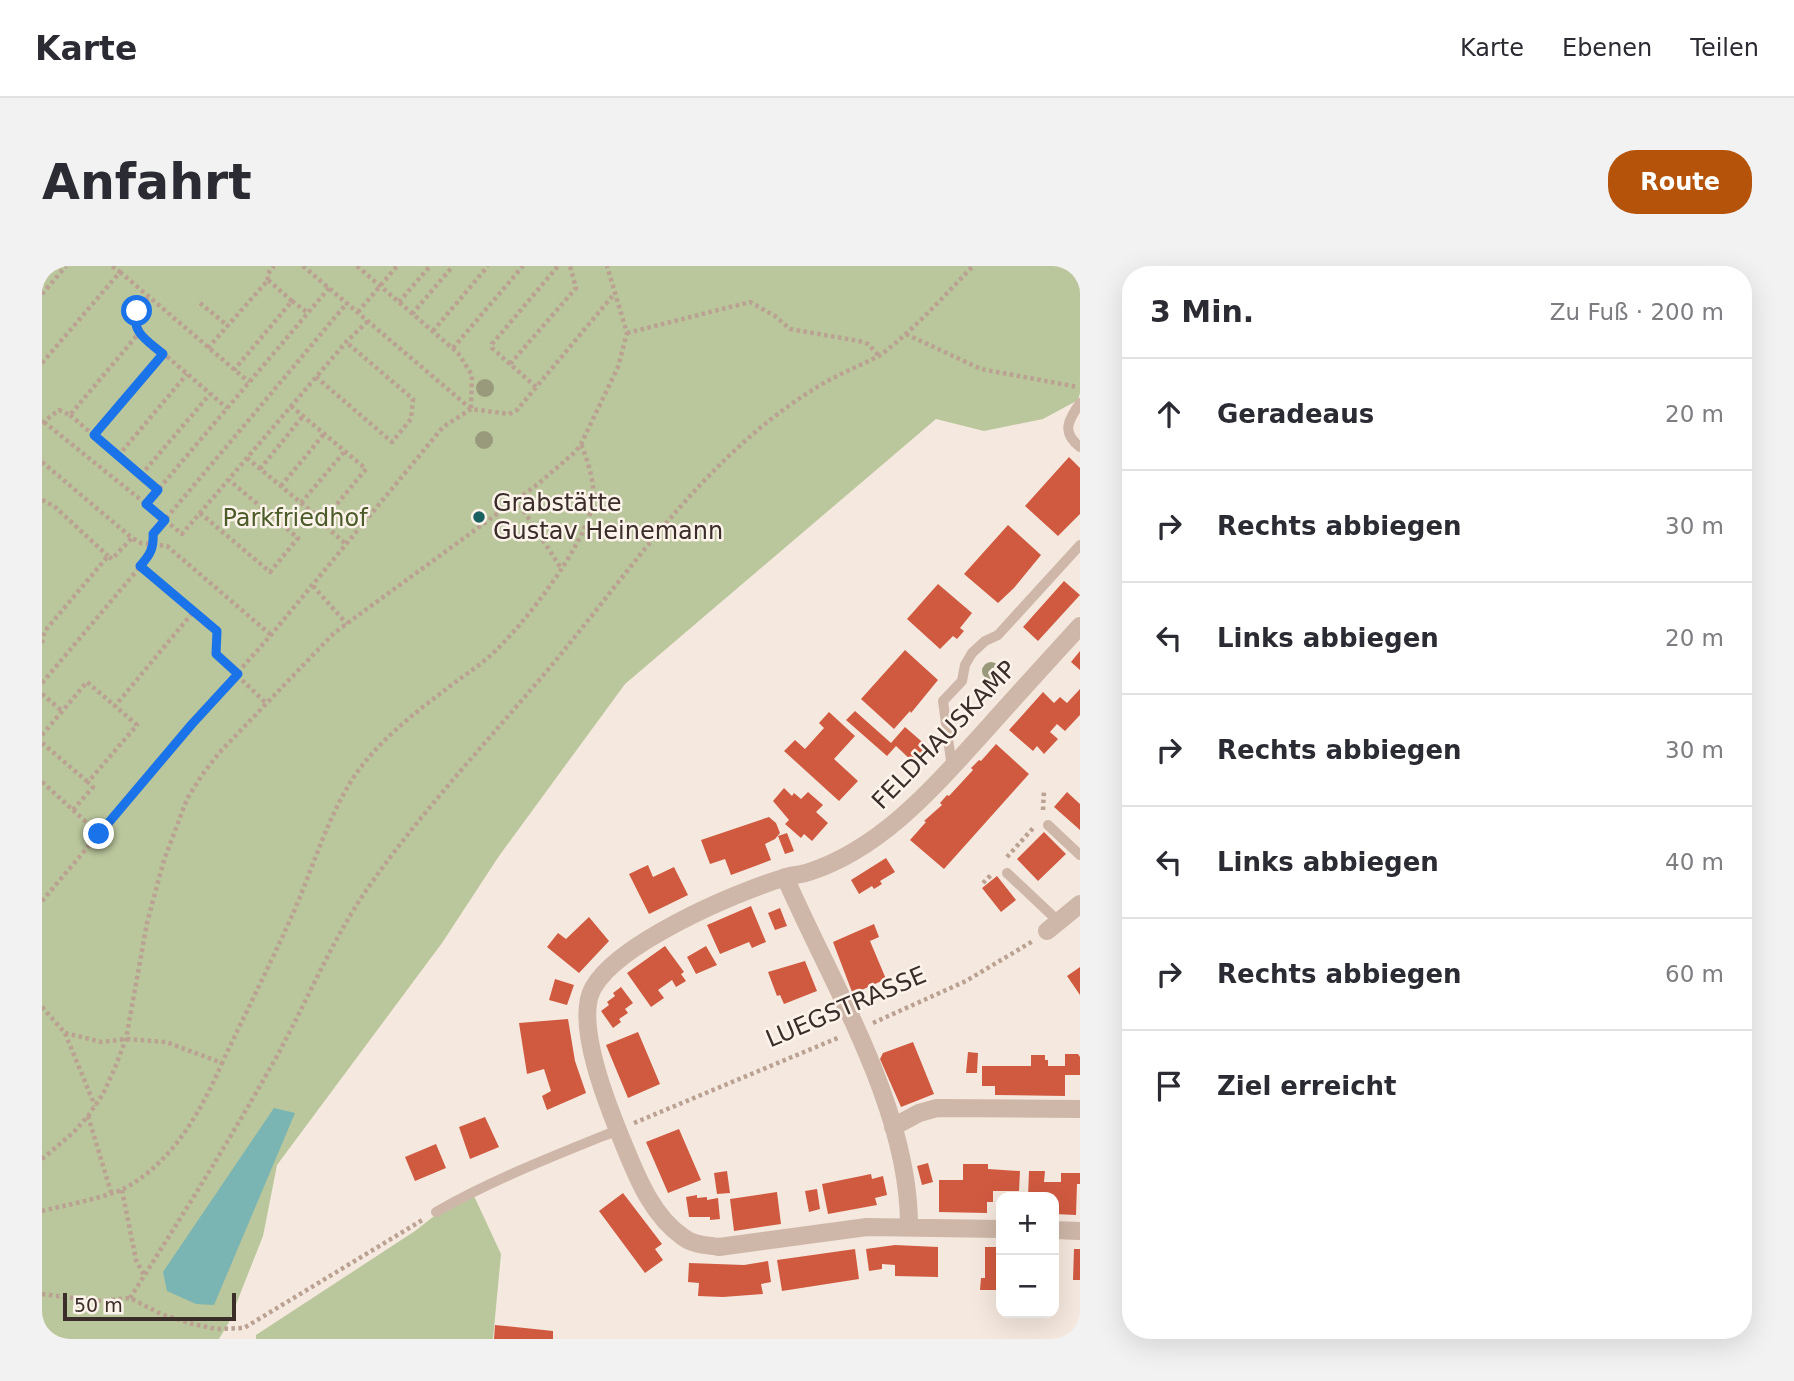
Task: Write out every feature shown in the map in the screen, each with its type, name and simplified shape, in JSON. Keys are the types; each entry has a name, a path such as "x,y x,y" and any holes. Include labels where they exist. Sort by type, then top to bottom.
{"street":[{"name":"FELDHAUSKAMP","path":"996,1229 867,1227 719,1247 698,1244 684,1238 661,1216 636,1175 598,1073 588,1031 588,1001 593,987 605,973 636,946 694,914 747,890 808,872 848,855 888,828 920,802 1080,626"},
{"path":"785,877 804,922 836,980 893,1127 910,1201 909,1227"},
{"path":"1052,926 1080,904"},
{"path":"893,1127 919,1113 937,1108 1080,1110"},
{"path":"1059,1230 1080,1231"}],"lane":[{"path":"1080,404 1069,420 1068,430 1072,441 1080,447"},
{"path":"952,768 943,701 962,681 965,664 972,653 985,641 998,635 1080,545"},
{"path":"1048,825 1080,855"},
{"path":"1007,873 1052,926"},
{"path":"436,1212 526,1167 618,1130"}],"path":[{"path":"42,294 66,266"},
{"path":"112,266 249,383"},
{"path":"274,266 267,275 268,280 308,313"},
{"path":"303,266 471,409 509,414 517,410 616,293"},
{"path":"357,266 365,268 380,286 464,360 472,375 471,409"},
{"path":"358,312 397,266"},
{"path":"399,302 430,266"},
{"path":"412,314 453,266"},
{"path":"433,331 488,266"},
{"path":"453,348 523,266"},
{"path":"536,387 492,348 492,344 558,266"},
{"path":"510,365 576,288 570,266"},
{"path":"42,1159 73,1133 95,1107 126,1039 147,923 164,860 187,799 202,775 219,753 334,633 547,476 581,444 618,368 627,333 607,266"},
{"path":"130,1298 262,1083 362,898 399,846 704,479 734,450 794,402 826,382 879,356 906,334 973,266"},
{"path":"42,363 120,272"},
{"path":"208,348 268,280"},
{"path":"146,504 329,288"},
{"path":"148,298 137,311 134,321 136,330 227,408"},
{"path":"234,370 292,301"},
{"path":"627,333 750,302 775,316 790,329 859,341 868,344 879,356"},
{"path":"200,303 228,326"},
{"path":"42,682 150,555 154,545 153,534 347,303"},
{"path":"158,490 70,415 59,410 43,422 182,534 346,342 368,321"},
{"path":"70,415 139,333"},
{"path":"906,334 981,369 1080,387"},
{"path":"316,377 392,442 411,419 413,399 346,342"},
{"path":"94,435 163,354"},
{"path":"117,456 187,374"},
{"path":"141,475 210,394"},
{"path":"291,406 366,469 323,521"},
{"path":"42,901 313,586 443,426 471,409"},
{"path":"260,469 303,416"},
{"path":"281,486 324,434"},
{"path":"42,1211 122,1190 146,1172 178,1141 195,1119 294,910 335,810 351,782 370,754 421,708 502,644 561,568 584,528 593,502 592,479 581,444"},
{"path":"301,503 345,451"},
{"path":"247,458 323,521 346,544"},
{"path":"42,461 132,538 141,543 167,546 271,635"},
{"path":"200,513 270,572 298,538 229,480"},
{"path":"516,499 561,568"},
{"path":"42,502 54,506 112,559 132,538"},
{"path":"42,643 44,632 108,556"},
{"path":"140,566 217,631 216,654 266,703"},
{"path":"313,586 347,624"},
{"path":"114,706 194,611"},
{"path":"42,735 87,682 136,725 88,782"},
{"path":"42,694 62,711"},
{"path":"42,743 93,787 74,810"},
{"path":"42,782 99,834"},
{"path":"983,883 1038,822 1043,811 1044,790"},
{"name":"LUEGSTRASSE","path":"618,1130 967,981 998,964 1052,926"},
{"path":"42,1007 65,1033 95,1107"},
{"path":"65,1033 102,1042 126,1039 166,1042 222,1063"},
{"path":"88,1116 111,1192"},
{"path":"122,1190 136,1260 144,1275"},
{"path":"42,1294 96,1301 130,1298 161,1314 189,1323 216,1329 244,1328 436,1212"}],"green space":[{"name":"Parkfriedhof","path":"42,266 1080,266 1078,400 1043,419 984,431 936,419 625,684 499,856 442,943 277,1165 263,1236 229,1322 219,1339 42,1339"},
{"path":"474,1196 501,1254 493,1339 256,1339 256,1335 415,1231 438,1213"}],"water":[{"path":"274,1108 295,1113 214,1305 196,1304 167,1291 163,1272"}],"building":[{"path":"1069,457 1080,468 1080,514 1058,536 1025,506"},
{"path":"1008,525 1041,555 998,603 964,574"},
{"path":"1064,581 1080,595 1038,641 1023,627"},
{"path":"938,584 972,613 960,628 964,631 957,639 953,636 940,649 907,619"},
{"path":"905,650 938,680 894,729 861,699"},
{"path":"1080,651 1080,670 1071,662"},
{"path":"1080,689 1080,715 1065,731 1057,724 1050,732 1058,739 1044,754 1037,746 1033,751 1009,730 1043,692 1054,703 1060,697 1067,703"},
{"path":"855,711 891,743 905,727 928,747 914,763 896,746 887,756 846,720"},
{"path":"829,712 855,736 834,759 858,781 839,801 784,751 795,740 805,749 824,728 819,723"},
{"path":"996,744 1029,774 944,869 910,840 926,822 924,821 942,805 940,803 947,795 949,796 973,770 971,768"},
{"path":"784,788 792,796 794,793 801,799 808,792 823,805 816,812 828,823 812,841 804,834 801,838 785,824 789,820 773,801"},
{"path":"1067,792 1080,804 1080,830 1054,807"},
{"path":"769,817 776,823 780,833 765,844 771,860 731,875 725,859 710,864 701,840"},
{"path":"1044,832 1066,854 1038,881 1017,859"},
{"path":"787,833 794,851 785,854 778,836"},
{"path":"886,858 895,872 880,881 882,884 874,889 872,886 859,894 851,880"},
{"path":"648,865 653,877 674,867 688,895 649,914 629,874"},
{"path":"997,876 1016,900 1001,912 982,888"},
{"path":"751,906 766,942 752,948 749,942 720,954 707,925"},
{"path":"780,908 787,926 775,930 768,913"},
{"path":"589,917 609,941 579,973 547,947 558,933 566,939"},
{"path":"874,924 879,937 870,941 886,979 855,993 852,992 833,942"},
{"path":"665,946 684,972 681,974 686,981 676,987 672,980 658,990 664,998 651,1007 627,973"},
{"path":"706,946 717,965 696,974 687,957"},
{"path":"805,961 817,991 784,1004 780,995 777,996 768,972"},
{"path":"1080,967 1080,995 1067,976"},
{"path":"555,979 574,985 567,1005 549,1000"},
{"path":"621,987 633,1003 625,1009 628,1013 619,1019 621,1022 613,1028 601,1011 615,996 613,993"},
{"path":"568,1019 575,1061 586,1093 547,1110 542,1096 551,1091 544,1069 527,1074 519,1023"},
{"path":"638,1032 660,1084 628,1098 606,1045"},
{"path":"913,1042 934,1094 901,1107 880,1059 883,1053"},
{"path":"968,1052 978,1053 977,1073 966,1073"},
{"path":"1065,1054 1078,1054 1080,1075 1065,1075 1065,1096 995,1095 995,1086 982,1086 982,1066 1031,1066 1031,1055 1045,1055 1048,1066 1065,1066"},
{"path":"485,1117 499,1147 470,1159 459,1127"},
{"path":"679,1129 701,1180 668,1193 646,1142"},
{"path":"436,1144 446,1168 415,1181 405,1157"},
{"path":"928,1163 933,1182 922,1185 917,1166"},
{"path":"963,1164 988,1164 988,1169 1020,1171 1019,1191 993,1191 993,1202 987,1202 987,1213 939,1212 939,1180 963,1180"},
{"path":"727,1171 730,1193 717,1194 714,1173"},
{"path":"1029,1171 1045,1171 1044,1182 1061,1182 1061,1173 1080,1173 1076,1215 1059,1214 1059,1192 1028,1192"},
{"path":"871,1174 872,1179 883,1176 887,1195 875,1198 877,1205 828,1214 822,1184"},
{"path":"817,1189 820,1209 809,1212 805,1191"},
{"path":"777,1192 781,1224 734,1231 730,1199"},
{"path":"623,1193 662,1244 655,1249 663,1260 645,1273 599,1211"},
{"path":"697,1195 697,1198 707,1197 707,1200 718,1198 720,1219 689,1217 686,1197"},
{"path":"895,1245 938,1247 938,1277 895,1276 895,1265 882,1264 882,1269 869,1271 866,1249"},
{"path":"985,1247 996,1247 996,1290 980,1290 981,1278 985,1278"},
{"path":"855,1249 859,1279 782,1291 777,1260"},
{"path":"1074,1249 1080,1249 1080,1280 1073,1280"},
{"path":"768,1261 771,1282 761,1284 763,1294 698,1296 699,1283 688,1282 689,1263 744,1265"},
{"path":"495,1325 553,1331 553,1339 494,1339"}],"place":[{"name":"Grabstätte Gustav Heinemann","path":"479,517"}],"route":[{"path":"99,834 238,674 216,654 217,631 140,566 150,555 154,545 153,534 165,520 146,504 158,490 94,435 163,354 136,330 134,321 137,311"}]}
